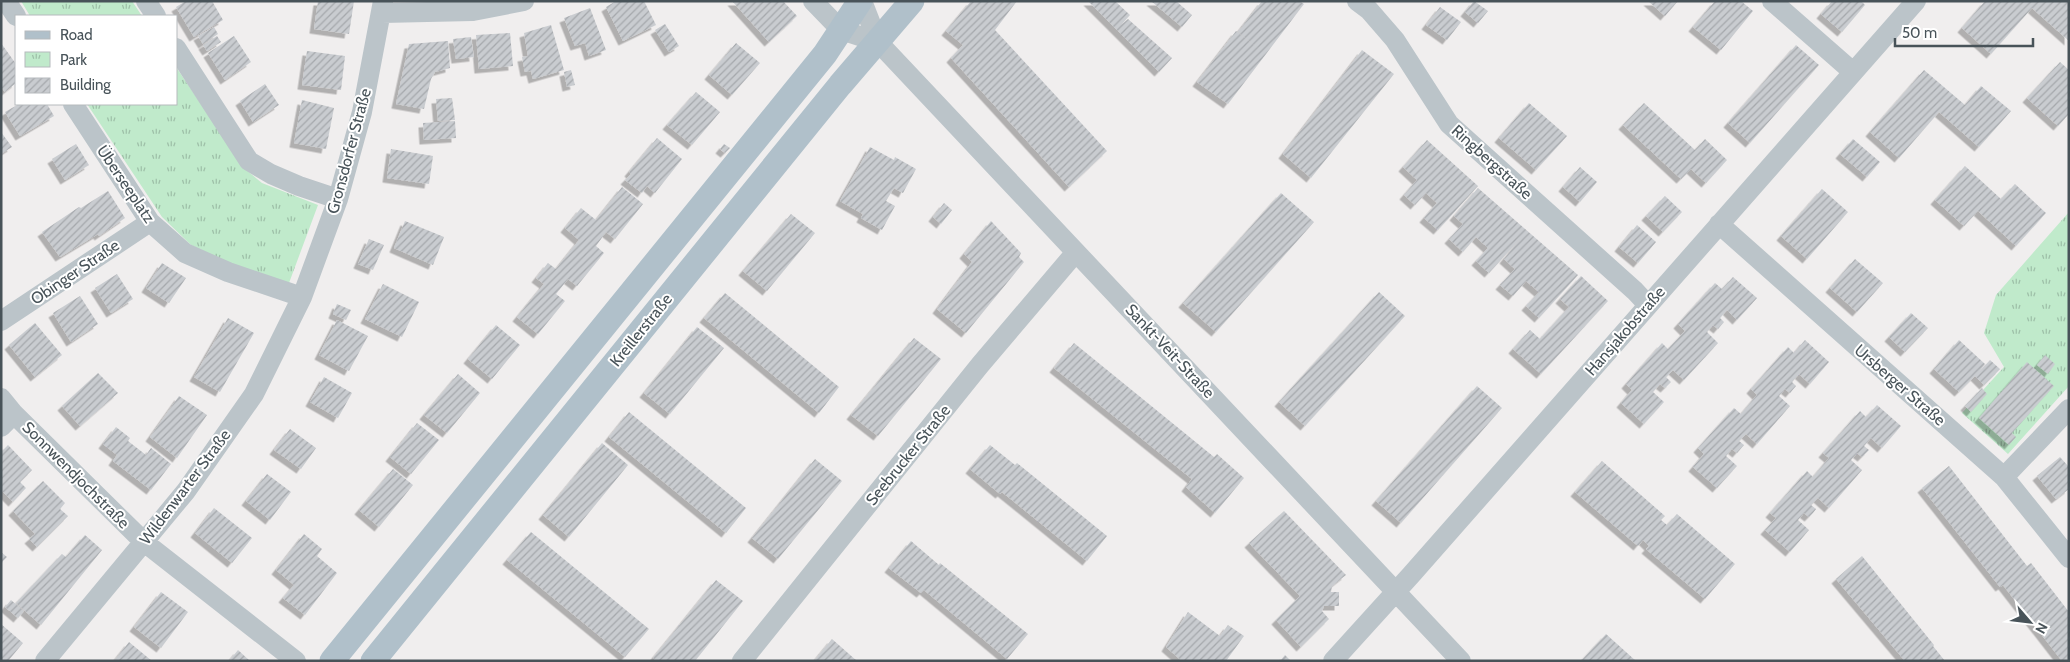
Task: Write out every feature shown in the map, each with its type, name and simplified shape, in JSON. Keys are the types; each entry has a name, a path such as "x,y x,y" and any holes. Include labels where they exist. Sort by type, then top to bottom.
{"main road":[{"name":"Kreillerstraße","path":"332,661 813,70 861,1"},
{"name":"Kreillerstraße","path":"373,661 840,85 912,1"}],"street":[{"path":"6,1 15,15"},
{"path":"146,1 155,15"},
{"path":"383,7 473,11 524,1"},
{"name":"Sankt-Veit-Straße","path":"813,1 841,30 878,42"},
{"name":"Sankt-Veit-Straße","path":"861,1 878,42 1461,661"},
{"name":"Ringbergstraße","path":"1358,1 1369,10 1395,40 1449,124 1635,291 1648,305"},
{"path":"1772,1 1853,72"},
{"name":"Hansjakobstraße","path":"1333,661 1916,1"},
{"name":"Gronsdorfer Straße","path":"302,297 338,199 362,112 383,7"},
{"path":"178,51 249,161 271,174 299,186 338,199"},
{"name":"Überseeplatz","path":"74,105 150,222 185,253 228,272 302,297"},
{"name":"Obinger Straße","path":"1,321 150,222"},
{"name":"Ursberger Straße","path":"1719,224 2004,478 2069,558"},
{"name":"Seebrucker Straße","path":"742,661 980,364 1076,252"},
{"name":"Wildenwarter Straße","path":"45,661 186,491 254,394 302,297"},
{"name":"Sonnwendjochstraße","path":"1,398 8,421 144,542 296,661"},
{"path":"2004,478 2069,409"}],"green space":[{"path":"21,1 132,1 141,15 29,15"},
{"path":"178,70 245,169 262,183 318,205 289,283 231,265 191,245 162,217 88,105 178,105"},
{"path":"2069,212 2069,386 2008,454 1962,413 2004,367 1984,333 1996,295"}],"building":[{"path":"186,1 212,1 223,20 194,37 176,7"},
{"path":"318,1 354,1 349,34 314,29"},
{"path":"616,1 644,1 656,25 623,41 606,7"},
{"path":"732,1 783,1 797,16 769,42"},
{"path":"971,1 1017,1 995,30 1107,151 1069,187 951,58 963,45 946,31"},
{"path":"1088,1 1115,1 1130,15 1121,25 1128,19 1172,58 1159,72"},
{"path":"1151,1 1176,1 1192,15 1182,27"},
{"path":"1262,1 1299,1 1304,4 1228,104 1197,82 1236,31 1264,53 1238,32"},
{"path":"1474,1 1488,11 1478,23 1465,12"},
{"path":"1648,1 1678,1 1665,16"},
{"path":"1715,1 1741,1 1753,11 1721,50 1693,27"},
{"path":"1832,1 1861,1 1865,5 1842,32 1821,14"},
{"path":"1985,1 2069,1 2069,41 2032,8 1991,54 1962,28"},
{"path":"1440,7 1461,22 1447,40 1426,25"},
{"path":"590,8 606,50 589,56 585,43 575,46 564,18"},
{"path":"665,24 679,46 669,52 655,30"},
{"path":"551,25 564,70 533,79 531,71 525,72 522,57 528,56 524,33"},
{"path":"214,27 218,34 203,44 198,36"},
{"path":"510,33 513,66 479,69 476,35"},
{"path":"217,36 221,42 207,51 203,45"},
{"path":"234,36 251,62 225,80 208,53"},
{"path":"471,37 474,57 456,59 453,39"},
{"path":"448,41 450,68 435,72 431,79 424,109 396,104 409,44"},
{"path":"1,43 15,63 15,84 5,92 1,87"},
{"path":"736,43 760,63 732,95 709,75"},
{"path":"1796,45 1819,65 1750,143 1728,123"},
{"path":"1362,50 1394,74 1311,178 1283,154"},
{"path":"307,51 345,56 341,90 302,85"},
{"path":"2060,62 2069,70 2069,114 2058,126 2027,98"},
{"path":"571,70 575,85 567,87 564,72"},
{"path":"1924,70 1965,105 1981,86 2011,111 1979,147 1939,112 1899,158 1870,132"},
{"path":"265,84 279,105 253,122 240,101"},
{"path":"696,92 720,112 692,145 667,125"},
{"path":"452,98 455,120 438,121 436,99"},
{"path":"302,100 334,108 326,149 294,143"},
{"path":"1529,103 1567,136 1536,170 1499,138"},
{"path":"1644,103 1695,150 1705,139 1727,160 1706,183 1691,169 1681,179 1623,125"},
{"path":"17,105 48,105 54,116 20,136 5,112"},
{"path":"455,121 456,138 424,140 423,123"},
{"path":"1,132 12,147 1,154"},
{"path":"657,138 682,159 655,193 647,186 642,193 625,180 631,174 629,172"},
{"path":"1853,139 1880,162 1867,177 1840,154"},
{"path":"1427,140 1478,186 1438,230 1424,218 1437,203 1426,193 1415,205 1404,195 1417,180 1403,167"},
{"path":"76,144 89,165 65,180 52,159"},
{"path":"724,144 730,148 725,153 720,149"},
{"path":"870,147 894,160 895,157 916,169 903,193 894,188 886,201 895,206 882,230 861,218 863,214 840,201"},
{"path":"391,149 433,156 429,184 387,178"},
{"path":"1965,166 2001,199 2015,184 2046,213 2016,246 1978,211 1964,226 1935,200"},
{"path":"1580,167 1597,182 1580,202 1563,187"},
{"path":"622,187 643,204 615,239 606,232 596,246 604,253 577,286 568,279 556,294 565,301 538,334 517,317 544,284 536,278 548,263 556,269 579,240 565,228 581,208 596,220"},
{"path":"1478,188 1578,275 1539,318 1526,306 1539,292 1526,281 1513,296 1500,285 1515,269 1504,259 1521,238 1489,273 1476,261 1488,248 1476,237 1463,252 1449,239 1463,224 1454,216"},
{"path":"1822,189 1848,212 1807,259 1781,236"},
{"path":"108,191 125,218 99,236 98,234 60,257 42,232 79,207 81,208"},
{"path":"1281,193 1314,222 1216,332 1183,303"},
{"path":"1665,196 1682,212 1663,232 1646,216"},
{"path":"944,203 952,210 941,224 933,217"},
{"path":"791,214 815,233 767,291 743,271"},
{"path":"405,221 444,237 433,265 394,248"},
{"path":"991,221 1021,253 1019,257 1024,262 966,333 937,309 972,262 964,254"},
{"path":"1637,225 1656,242 1638,263 1619,247"},
{"path":"369,239 384,245 373,270 358,264"},
{"path":"1855,259 1883,283 1857,312 1830,288"},
{"path":"162,263 186,278 169,303 146,288"},
{"path":"117,274 133,299 111,313 95,288"},
{"path":"1581,276 1608,301 1541,374 1513,349 1530,330 1540,339 1569,307 1560,299"},
{"path":"1733,277 1757,298 1737,320 1727,310 1720,318 1724,322 1718,329 1713,325 1707,332 1718,343 1684,380 1673,370 1666,377 1671,382 1665,388 1660,384 1653,392 1664,402 1644,424 1621,403 1632,390 1626,384 1662,343 1668,349 1685,331 1678,324 1715,283 1722,289"},
{"path":"383,284 419,302 402,337 365,319"},
{"path":"1379,292 1405,316 1305,426 1279,402"},
{"path":"725,293 839,387 819,413 704,318"},
{"path":"80,296 98,324 71,342 53,313"},
{"path":"337,304 351,310 346,320 333,314"},
{"path":"1911,313 1928,328 1905,352 1889,337"},
{"path":"228,318 254,333 220,392 194,377"},
{"path":"337,320 368,336 349,371 319,355"},
{"path":"35,323 62,355 35,377 9,345"},
{"path":"496,325 520,345 492,379 468,359"},
{"path":"697,327 724,348 670,414 644,393"},
{"path":"914,338 941,359 878,436 851,415"},
{"path":"1805,340 1829,362 1810,384 1799,374 1792,382 1796,386 1790,393 1785,389 1779,396 1790,406 1757,444 1746,434 1739,441 1744,445 1737,453 1732,449 1726,456 1737,466 1717,488 1693,467 1704,454 1698,448 1734,408 1741,414 1757,395 1751,389 1788,347 1794,353"},
{"path":"1959,340 1985,364 1979,372 1990,360 2000,369 1984,385 1975,376 1959,392 1934,369"},
{"path":"1074,343 1214,457 1217,454 1244,478 1215,513 1186,487 1192,479 1054,368"},
{"path":"2045,355 2055,364 2048,374 2037,365"},
{"path":"2027,362 2054,386 2012,433 2016,437 2009,445 1979,418"},
{"path":"98,373 118,393 80,426 62,406"},
{"path":"458,374 480,393 447,433 424,415"},
{"path":"324,377 352,393 338,418 310,402"},
{"path":"1477,386 1502,408 1401,523 1376,501"},
{"path":"1982,388 1987,394 1971,412 1965,406"},
{"path":"179,396 207,415 177,458 150,437"},
{"path":"1877,405 1901,426 1882,448 1871,438 1864,446 1869,450 1862,457 1857,453 1851,460 1862,470 1829,508 1818,498 1811,505 1816,509 1813,513 1809,517 1804,513 1798,520 1809,530 1790,552 1765,530 1776,518 1770,513 1807,471 1813,477 1829,458 1823,453 1860,411 1866,417"},
{"path":"629,412 746,508 726,533 609,437"},
{"path":"417,423 439,440 411,474 390,457"},
{"path":"116,427 130,438 128,441 146,455 151,448 171,464 151,490 113,461 117,455 103,444"},
{"path":"290,429 316,448 301,469 274,450"},
{"path":"602,443 628,465 569,537 543,515"},
{"path":"8,445 32,470 20,482 26,488 13,502 1,490 1,452"},
{"path":"990,445 1015,465 1017,463 1107,536 1087,561 1002,492 1000,494 970,469"},
{"path":"2060,457 2069,467 2069,489 2056,499 2037,476"},
{"path":"815,459 842,481 778,559 752,538"},
{"path":"1602,461 1665,516 1661,520 1667,525 1677,514 1735,564 1705,599 1646,549 1649,546 1643,540 1638,546 1575,492"},
{"path":"1949,466 2027,566 2031,563 2069,612 2069,661 2062,661 2003,585 2000,587 1922,488"},
{"path":"393,469 413,485 379,527 359,510"},
{"path":"267,474 291,492 270,520 246,501"},
{"path":"43,481 65,503 60,509 68,516 37,547 29,539 35,534 13,511"},
{"path":"214,508 252,538 232,563 195,533"},
{"path":"1284,511 1346,575 1332,586 1331,592 1339,592 1339,606 1324,606 1322,611 1329,619 1301,647 1276,620 1300,596 1249,543"},
{"path":"531,532 649,629 625,657 507,560"},
{"path":"304,534 322,549 317,556 337,573 305,615 283,598 294,585 276,570"},
{"path":"85,535 102,550 41,625 16,603 62,554 66,557"},
{"path":"911,541 1028,634 1007,659 924,590 921,593 889,568"},
{"path":"1,552 7,557 1,563"},
{"path":"1862,556 1945,661 1905,661 1836,579"},
{"path":"716,580 743,601 695,661 656,661 653,658"},
{"path":"161,592 188,612 161,648 134,627"},
{"path":"11,600 24,611 18,618 5,607"},
{"path":"1188,612 1220,636 1228,625 1244,636 1226,661 1182,661 1166,647"},
{"path":"1,624 23,643 8,661 1,661"},
{"path":"1606,634 1636,661 1581,661"},
{"path":"832,639 857,661 814,661"},
{"path":"129,642 152,661 114,661"},
{"path":"238,650 250,661 229,661"},
{"path":"1285,655 1291,661 1280,661"}]}
